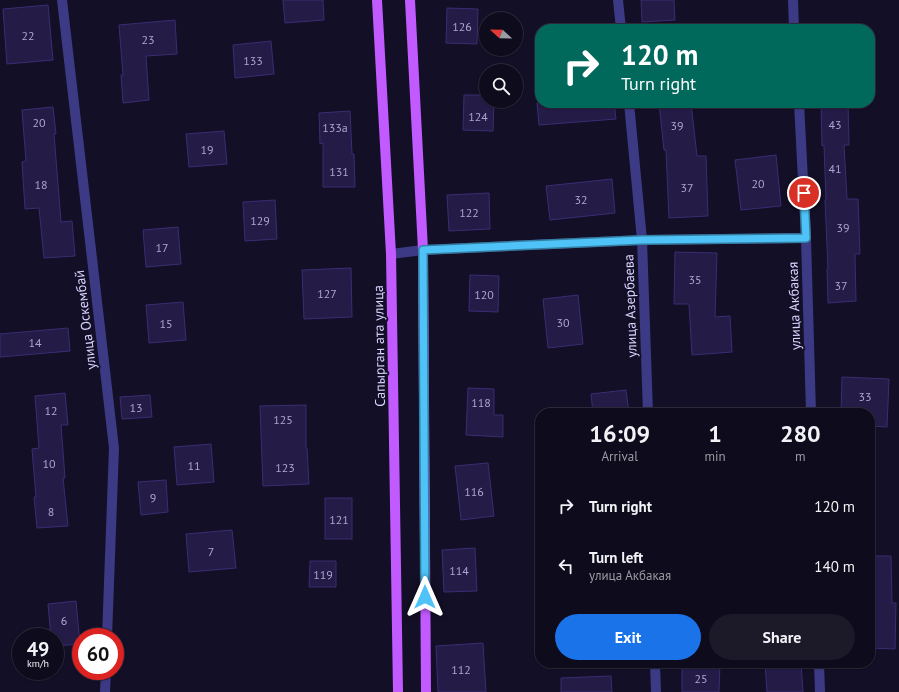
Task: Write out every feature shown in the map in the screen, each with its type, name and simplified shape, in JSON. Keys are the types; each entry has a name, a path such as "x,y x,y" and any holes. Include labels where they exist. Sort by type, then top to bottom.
{"main road":[{"name":"Сапырган ата улица","path":"377,0 391,254 398,692"},
{"path":"410,0 423,250 426,692"}],"street":[{"name":"улица Оскембай","path":"62,0 114,448 107,628"},
{"path":"618,0 620,24"},
{"path":"793,0 794,24"},
{"name":"улица Азербаева","path":"629,108 642,240 648,408"},
{"name":"улица Акбакая","path":"799,108 806,238 812,408"},
{"path":"391,254 423,250 642,240 806,238"},
{"path":"655,668 656,692"},
{"path":"819,668 820,692"},
{"path":"105,692 106,680"}],"building":[{"path":"283,0 323,0 324,20 285,23"},
{"path":"641,0 674,0 675,20 642,22"},
{"path":"48,5 53,60 7,64 3,9"},
{"path":"447,8 478,9 477,44 446,43"},
{"path":"175,20 177,54 146,56 149,100 123,103 121,75 123,75 119,25"},
{"path":"271,41 274,74 235,78 233,45"},
{"path":"464,95 479,95 479,108 494,108 493,131 463,130"},
{"path":"53,107 61,222 72,221 75,256 44,258 39,208 25,209 22,162 26,161 22,110"},
{"path":"537,108 615,108 616,119 539,125"},
{"path":"660,108 692,108 697,156 706,156 708,216 669,218 666,150 664,150"},
{"path":"821,108 848,108 849,145 844,145 847,199 858,199 860,254 855,254 856,301 828,303 824,145 822,146"},
{"path":"350,111 355,187 323,187 323,143 320,144 319,113"},
{"path":"224,131 227,164 189,167 186,134"},
{"path":"776,155 781,206 741,210 735,160"},
{"path":"612,179 615,213 550,220 546,186"},
{"path":"489,193 490,229 449,231 447,195"},
{"path":"275,200 277,239 245,241 243,202"},
{"path":"178,227 181,264 146,267 143,230"},
{"path":"675,252 717,253 715,317 730,316 732,352 692,355 689,304 674,304"},
{"path":"351,268 352,317 304,319 302,270"},
{"path":"470,275 499,276 498,312 469,311"},
{"path":"578,295 583,344 548,348 543,299"},
{"path":"183,302 186,340 149,343 146,305"},
{"path":"68,328 70,351 0,357 0,334"},
{"path":"842,377 889,379 887,427 875,426 875,408 841,408"},
{"path":"468,388 494,389 494,415 503,415 503,437 466,435"},
{"path":"626,390 628,408 592,408 591,394"},
{"path":"65,393 68,425 61,425 65,478 63,478 68,526 37,528 32,449 39,448 35,396"},
{"path":"150,395 152,417 122,419 120,397"},
{"path":"306,405 306,448 309,484 263,486 260,406"},
{"path":"211,444 214,482 177,485 174,447"},
{"path":"488,463 494,516 461,520 455,466"},
{"path":"166,480 168,512 141,515 138,482"},
{"path":"325,498 352,498 352,539 325,539"},
{"path":"232,530 236,568 189,572 186,534"},
{"path":"475,548 477,591 444,592 442,550"},
{"path":"875,556 891,556 892,603 896,603 895,649 875,648"},
{"path":"310,561 336,561 336,587 309,587"},
{"path":"76,601 79,628 72,628 72,645 64,645 64,628 50,628 48,604"},
{"path":"483,643 486,692 438,692 436,646"},
{"path":"682,668 720,668 719,692 682,692"},
{"path":"765,668 801,668 803,692 767,692"},
{"path":"611,676 612,692 561,692 561,678"}],"route":[{"path":"425,597 423,250 642,240 806,238 804,193"}]}
